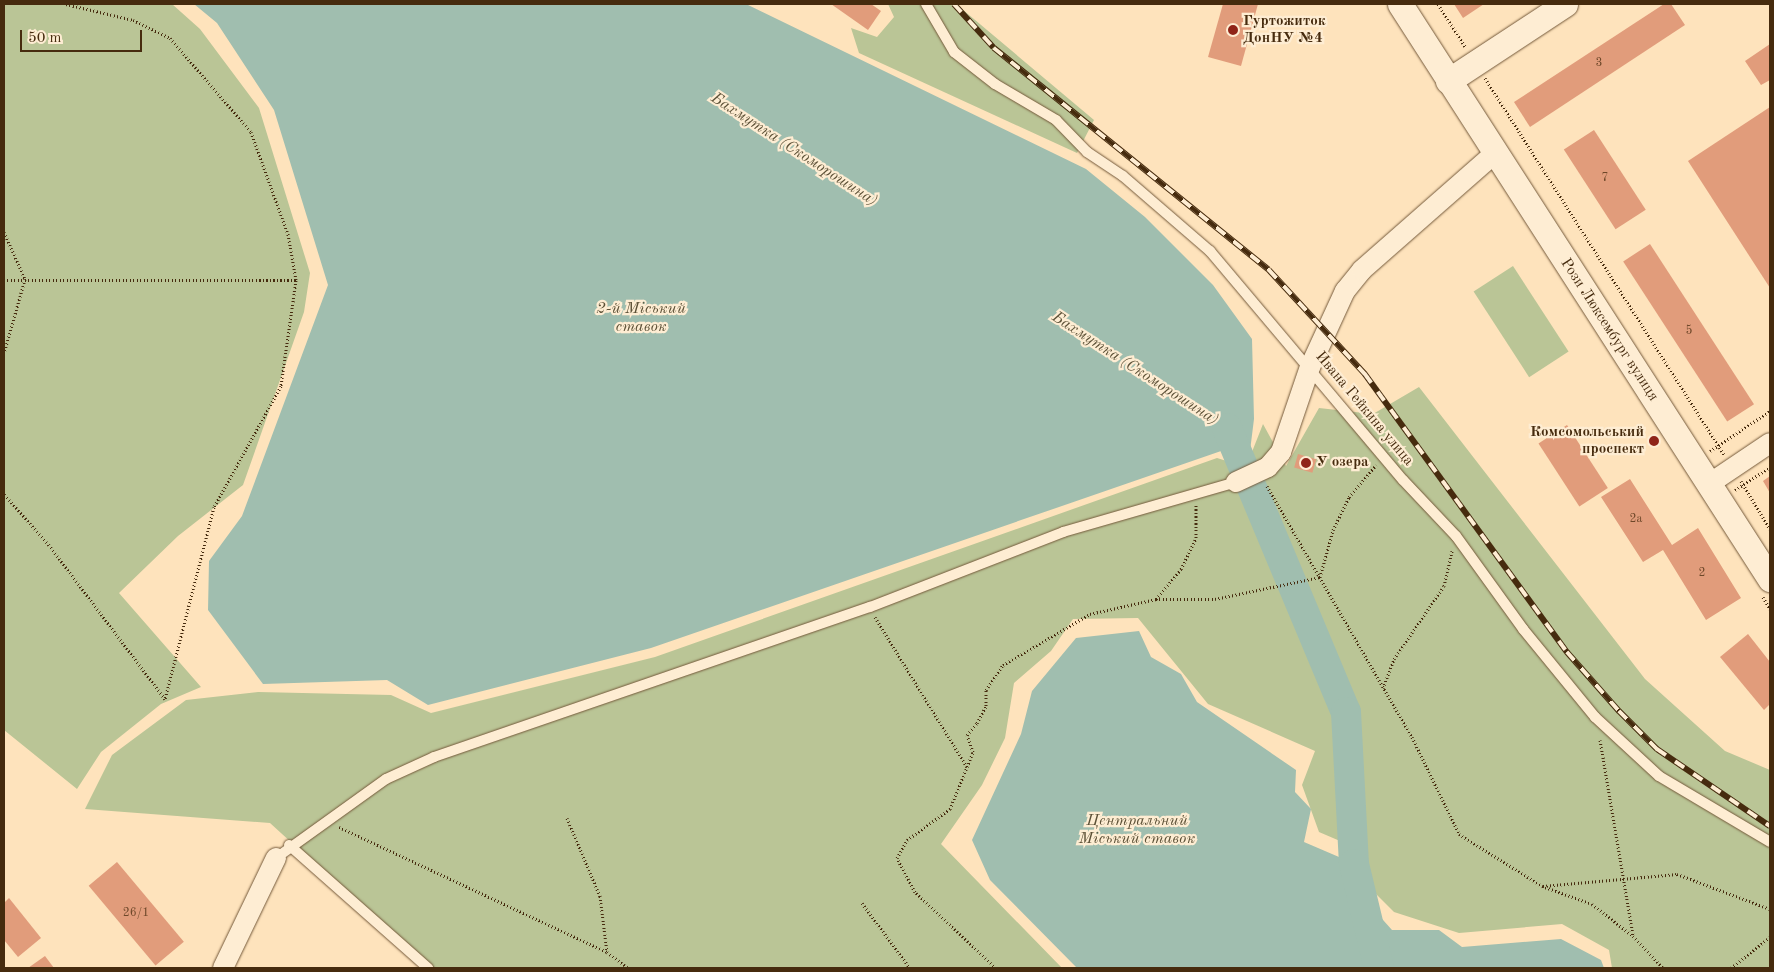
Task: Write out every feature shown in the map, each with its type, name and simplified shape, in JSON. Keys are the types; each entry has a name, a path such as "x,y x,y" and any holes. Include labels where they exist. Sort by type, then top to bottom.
{"street":[{"name":"Рози Люксембург вулиця","path":"1400,4 1770,579"},
{"path":"1448,81 1565,4"},
{"path":"1236,482 1259,472 1281,452 1310,367 1332,314 1362,270 1495,153"},
{"path":"1714,492 1732,468 1770,442"},
{"path":"223,968 282,851"}],"lane":[{"name":"Ивана Гейкина улица","path":"926,4 954,52 995,84 1056,120 1087,152 1123,176 1210,252 1310,367 1383,456 1456,536 1523,630 1596,717 1659,776 1770,842"},
{"path":"428,968 282,851 386,779 434,757 870,607 1063,532 1236,482"}],"path":[{"path":"4,494 49,545 165,699 214,507 280,386 296,280 288,234 251,132 170,38 133,20 66,4"},
{"path":"1438,4 1770,529"},
{"path":"4,232 25,279 4,353"},
{"path":"4,280 296,280"},
{"path":"1694,462 1770,411"},
{"path":"1320,577 1332,530 1350,497 1383,456"},
{"path":"1714,492 1743,485 1770,467"},
{"path":"1259,472 1384,688 1459,834 1542,886 1592,904 1633,936 1663,968"},
{"path":"1156,599 1180,569 1196,538 1196,494"},
{"path":"1384,688 1394,659 1444,586 1456,536"},
{"path":"996,968 915,892 897,858 908,840 950,809 973,752 967,734 977,723 986,706 986,690 1003,665 1090,614 1156,599 1215,599 1289,587 1320,577"},
{"path":"870,607 968,768"},
{"path":"1596,717 1633,936"},
{"path":"567,818 600,896 607,952"},
{"path":"325,820 607,952 628,968"},
{"path":"1542,886 1622,877 1677,874 1770,908"},
{"path":"862,903 910,968"},
{"path":"1731,968 1770,937"}],"green space":[{"path":"4,4 172,4 200,29 259,108 310,273 304,312 243,485 178,536 119,593 201,687 161,704 101,752 77,789 4,730"},
{"path":"888,4 956,4 1094,120 1077,153 859,53 851,28 877,37 894,17"},
{"path":"1513,266 1569,352 1529,377 1474,292"},
{"path":"1419,387 1645,679 1725,751 1770,770 1770,968 1612,968 1609,950 1562,924 1459,933 1394,912 1374,892 1361,850 1319,832 1302,785 1315,751 1208,704 1138,618 1073,619 1051,651 1014,683 1005,738 982,785 941,844 1062,968 429,968 270,823 85,809 112,755 186,700 258,692 391,695 431,713 655,657 1217,458 1246,467 1263,424 1286,466 1319,408 1373,414"}],"water":[{"name":"2-й Міський ставок","path":"194,4 746,4 1086,169 1145,217 1213,285 1252,339 1254,419 1249,459 1242,464 1224,450 651,648 428,705 387,680 263,684 208,610 209,561 242,516 328,285 274,110 217,23"},
{"name":"Центральний Міський ставок","path":"1139,631 1151,657 1181,674 1197,702 1296,770 1295,792 1311,809 1304,842 1360,866 1367,902 1392,930 1439,930 1462,947 1561,939 1601,960 1604,968 1077,968 990,880 972,840 1021,734 1032,691 1076,638"}],"building":[{"path":"831,4 871,4 881,11 868,30"},
{"name":"Гуртожиток ДонНУ №4","path":"1223,4 1258,4 1241,66 1208,57"},
{"path":"1454,4 1484,4 1463,18"},
{"path":"1664,4 1671,4 1685,25 1530,127 1514,102"},
{"path":"1770,44 1770,80 1761,85 1745,61"},
{"path":"1770,107 1770,288 1688,161"},
{"path":"1594,130 1646,210 1616,229 1564,150"},
{"path":"1650,244 1754,404 1727,422 1623,261"},
{"path":"1567,425 1608,488 1579,506 1538,444"},
{"name":"У озера","path":"1298,454 1316,459 1312,473 1294,467"},
{"path":"1770,476 1770,493 1763,481"},
{"path":"1630,479 1672,545 1698,528 1741,598 1706,620 1663,550 1643,562 1601,497"},
{"path":"1748,634 1770,662 1770,704 1764,710 1720,657"},
{"path":"117,862 184,942 156,965 89,886"},
{"path":"9,898 41,938 18,957 4,940 4,903"},
{"path":"45,956 54,968 28,968"}],"waterway":[{"name":"Бахмутка (Скоморошина)","path":"1227,428 1346,712 1354,864 1379,968"}],"railway":[{"path":"954,4 994,48 1269,270 1365,374 1567,652 1619,711 1657,749 1770,826"}],"place":[{"name":"Гуртожиток ДонНУ №4","path":"1233,30"},
{"name":"Комсомольський проспект","path":"1654,441"},
{"name":"У озера","path":"1306,463"}]}
